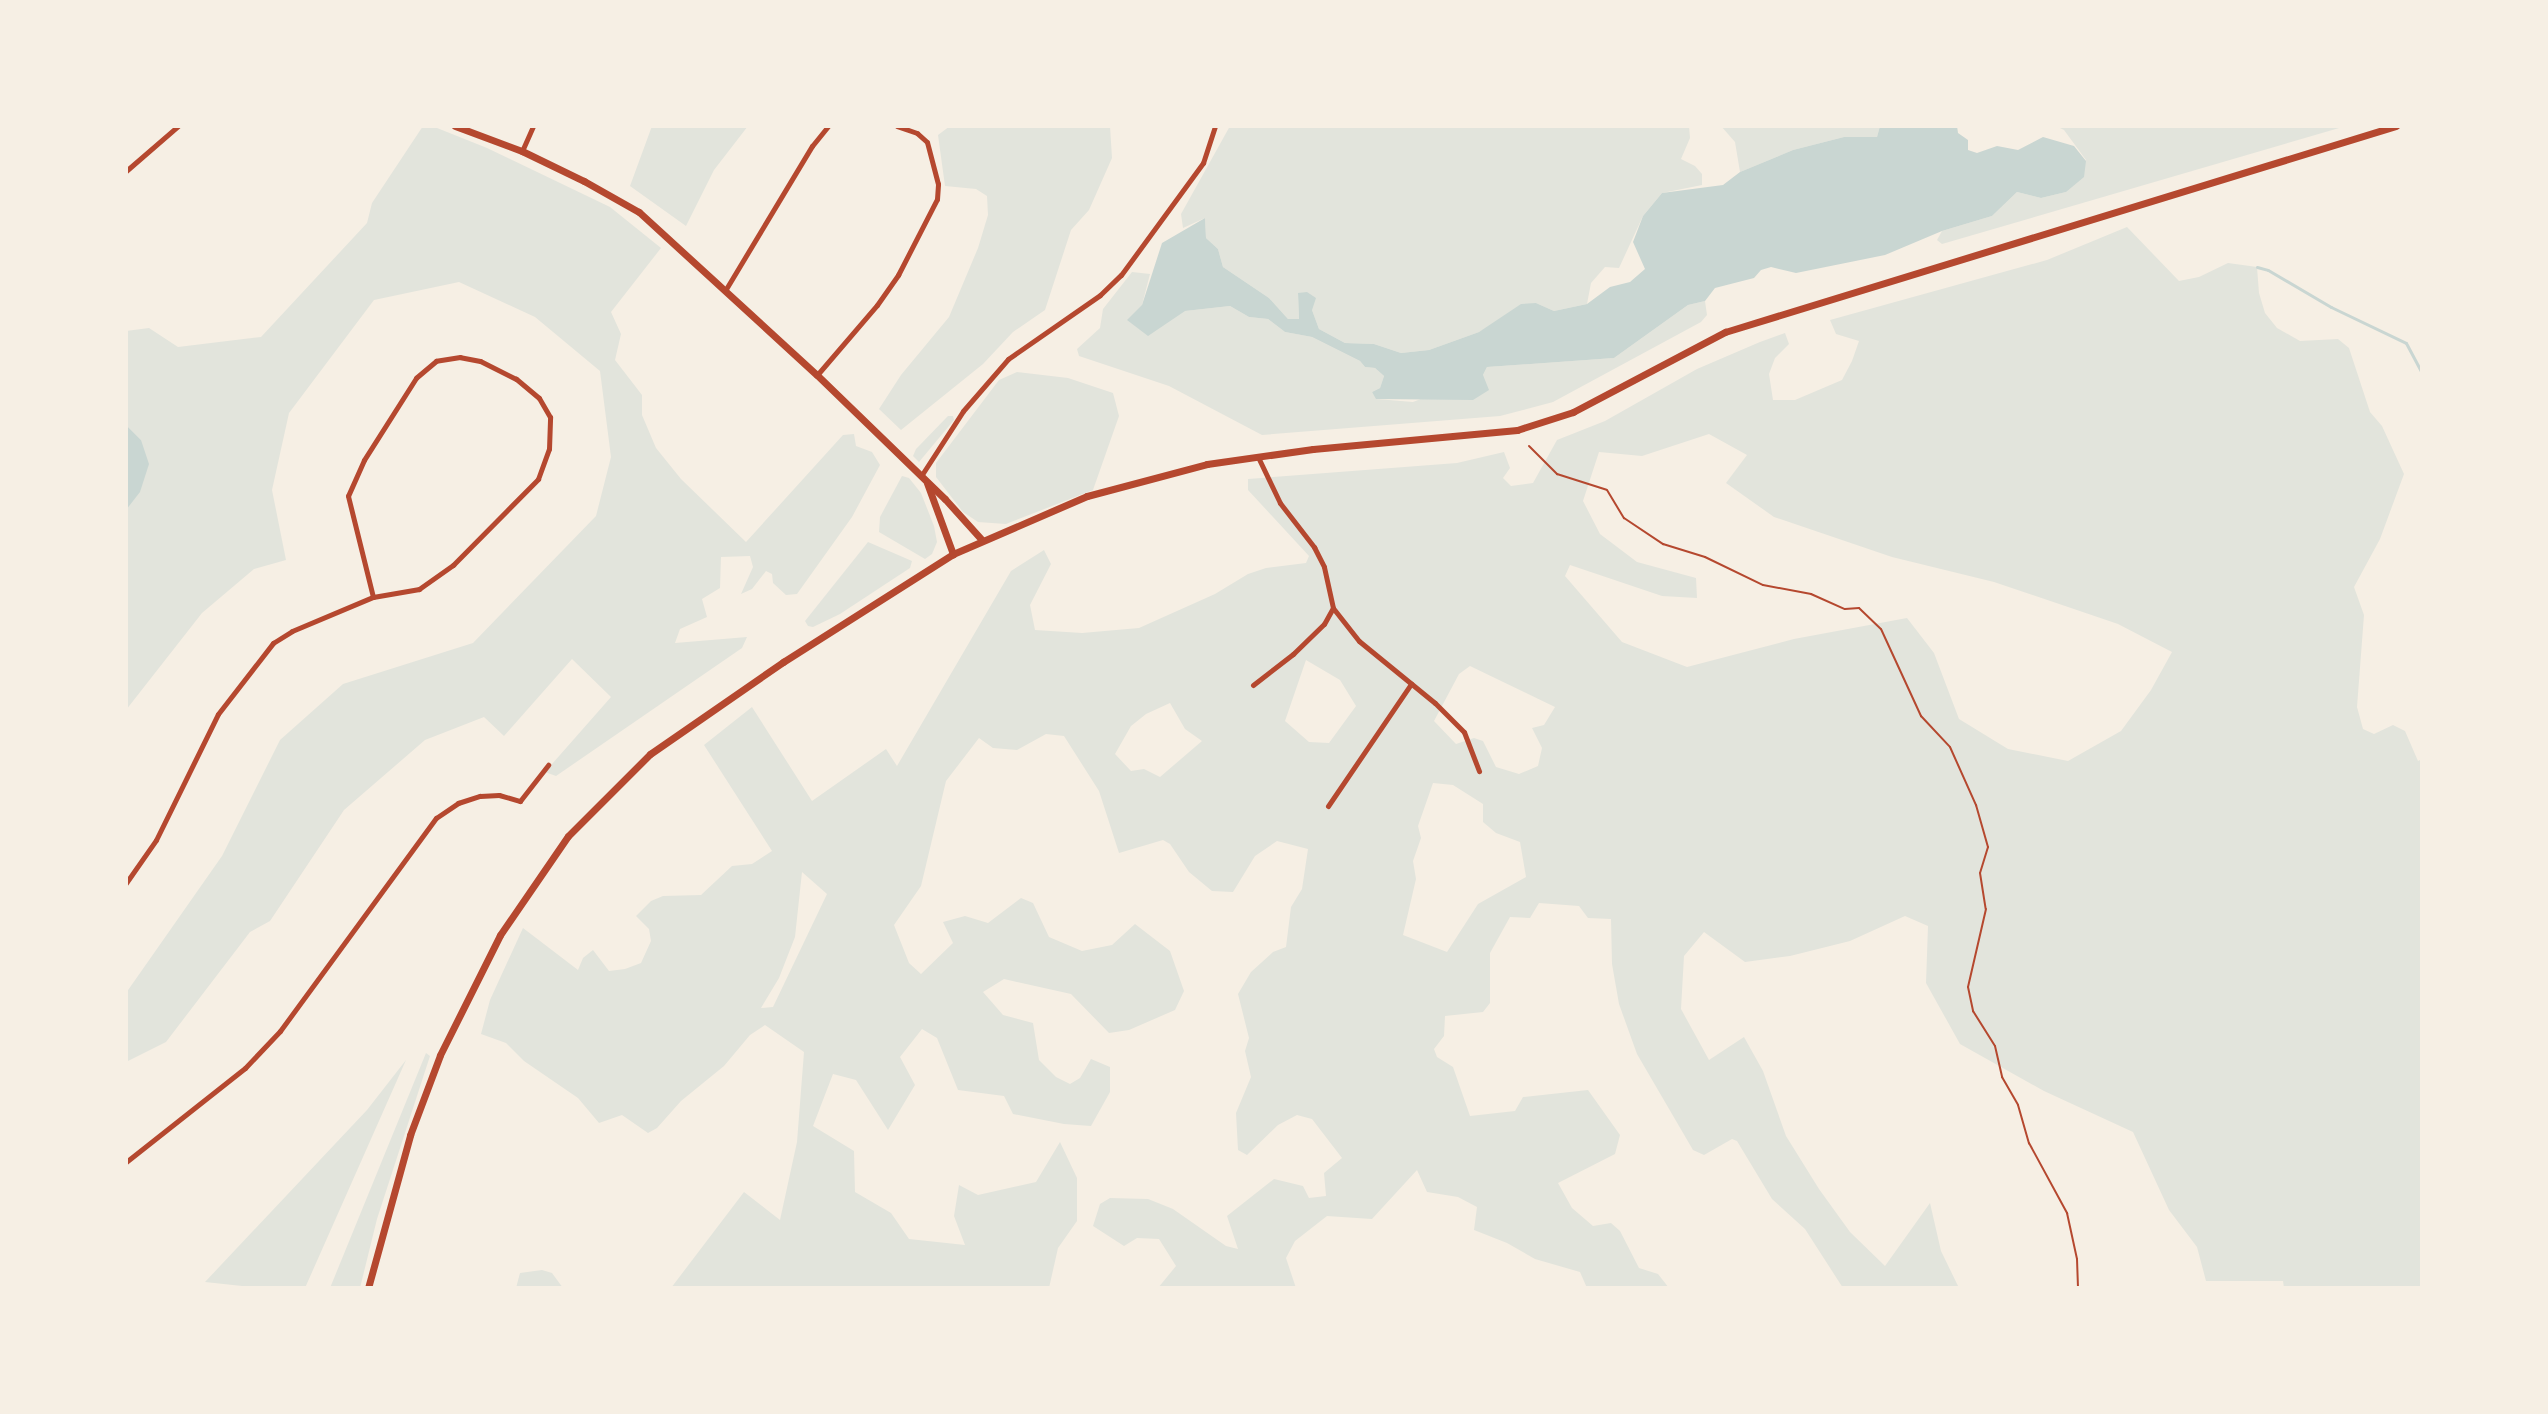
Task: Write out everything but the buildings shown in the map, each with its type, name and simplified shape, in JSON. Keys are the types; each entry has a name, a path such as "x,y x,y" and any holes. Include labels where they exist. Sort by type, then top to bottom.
{"street":[{"path":"126,171 178,126"},
{"path":"455,126 522,151 639,212 817,375 924,478 982,540"},
{"path":"522,151 533,126"},
{"path":"726,289 812,146 828,126"},
{"path":"817,375 891,285 937,199 938,184 927,142 917,133 897,126"},
{"path":"924,478 963,411 1008,359 1100,295 1121,275 1203,163 1215,126"},
{"path":"368,1288 410,1135 440,1055 500,935 568,836 650,754 953,554 1047,511 1159,475 1258,457 1517,430 1573,412 1725,332 2396,126"},
{"path":"126,883 156,840 218,714 273,643 302,626 373,597 419,589 453,565 538,479 549,449 550,417 539,398 516,379 480,361 460,357 436,361 416,378 364,460 348,496 373,597"},
{"path":"1258,457 1280,503 1314,547 1324,567 1333,608 1359,641 1464,732 1479,771"},
{"path":"924,478 953,554"},
{"path":"1253,685 1293,654 1324,624 1333,608"},
{"path":"1328,806 1411,684"},
{"path":"126,1162 245,1068 280,1031 436,818 458,803 480,796 499,795 520,801 548,765"}],"path":[{"path":"1529,446 1557,474 1607,490 1624,518 1663,544 1705,557 1763,585 1811,594 1845,609 1859,608 1881,629 1921,716 1950,747 1976,805 1988,847 1980,873 1986,909 1968,987 1973,1011 1995,1046 2002,1077 2018,1105 2029,1143 2067,1213 2077,1259 2078,1288"}],"shaded area":[{"path":"423,126 432,126 487,148 610,207 661,248 611,312 621,334 615,360 642,395 642,415 656,448 681,479 746,542 843,435 854,434 856,446 872,452 880,465 852,517 797,594 786,595 773,583 772,574 766,571 752,589 741,594 753,567 750,556 721,557 720,588 702,599 707,617 680,629 675,643 747,637 742,648 556,776 545,772 611,697 572,659 504,736 484,717 425,740 344,810 270,921 250,932 166,1042 126,1062 126,993 222,856 280,740 343,684 473,643 596,516 611,457 600,371 535,317 459,282 374,300 289,413 272,490 286,560 254,569 202,613 126,710 126,510 141,440 126,425 126,331 149,328 178,347 261,337 367,223 372,203"},
{"path":"652,126 748,126 714,170 686,226 630,186"},
{"path":"950,126 1110,126 1112,158 1089,210 1071,230 1045,310 1013,332 983,364 901,430 879,409 901,375 949,317 978,248 988,215 987,196 976,189 945,186 938,135"},
{"path":"1230,126 1689,126 1690,138 1681,159 1695,166 1702,174 1702,185 1662,193 1643,216 1619,268 1605,267 1591,283 1587,304 1554,311 1536,303 1479,332 1429,350 1401,353 1374,344 1345,343 1319,329 1312,310 1298,293 1299,320 1288,319 1269,298 1223,267 1218,249 1206,238 1205,218 1183,228 1181,214"},
{"path":"1721,126 1880,126 1877,137 1844,137 1793,150 1740,172 1735,142"},
{"path":"1880,126 1957,126 1958,133 1968,140 1968,150 1977,153 1997,146 2018,150 2043,137 2074,146 2086,161 2084,177 2066,192 2041,198 2017,192 1992,216 1942,231 1885,255 1796,273 1771,267 1761,270 1754,278 1715,288 1705,301 1688,305 1614,358 1487,367 1483,375 1489,390 1473,400 1376,399 1372,392 1380,388 1384,376 1375,368 1365,367 1360,361 1312,337 1285,332 1268,319 1249,317 1230,306 1185,311 1148,336 1127,320 1142,305 1162,243 1205,218 1206,238 1218,249 1223,267 1269,298 1288,319 1299,319 1298,293 1307,292 1316,298 1312,310 1319,329 1345,343 1374,344 1401,353 1429,350 1479,332 1521,304 1536,303 1554,311 1587,304 1610,287 1630,282 1645,269 1633,242 1643,216 1662,193 1723,185 1740,172 1793,150 1844,137 1877,137"},
{"path":"2056,126 2346,126 1942,244 1937,240 1942,231 1992,216 2017,192 2041,198 2066,192 2086,160 2064,130"},
{"path":"2127,227 2179,281 2199,277 2228,263 2257,267 2259,293 2265,313 2277,328 2300,341 2338,339 2349,348 2370,412 2382,426 2404,474 2380,539 2354,587 2364,615 2357,707 2363,729 2374,734 2393,725 2405,731 2418,761 2422,759 2422,1288 2284,1288 2283,1281 2206,1281 2197,1247 2169,1210 2133,1132 2044,1091 1960,1044 1926,983 1928,926 1905,916 1850,941 1790,956 1745,962 1704,932 1684,956 1681,1009 1709,1060 1744,1037 1763,1071 1786,1136 1850,1232 1885,1266 1930,1203 1941,1251 1959,1288 1843,1288 1805,1229 1772,1199 1737,1141 1732,1139 1704,1155 1693,1150 1637,1054 1619,1004 1612,964 1611,919 1588,918 1579,906 1539,903 1530,918 1510,917 1490,953 1490,1003 1483,1012 1445,1016 1444,1036 1434,1049 1437,1057 1453,1067 1470,1116 1515,1111 1523,1097 1588,1090 1620,1135 1615,1154 1558,1183 1572,1208 1593,1226 1611,1223 1620,1231 1639,1268 1658,1274 1669,1288 1587,1288 1580,1272 1535,1259 1507,1243 1474,1230 1477,1207 1458,1197 1427,1192 1417,1170 1372,1219 1327,1216 1295,1241 1286,1258 1296,1288 1158,1288 1176,1266 1159,1239 1137,1238 1124,1246 1093,1226 1100,1204 1110,1198 1148,1199 1173,1209 1226,1246 1238,1249 1227,1216 1274,1179 1303,1186 1309,1198 1326,1196 1324,1173 1342,1158 1312,1119 1297,1115 1278,1125 1247,1155 1238,1150 1236,1113 1251,1077 1245,1051 1249,1038 1238,994 1251,972 1273,952 1286,947 1291,907 1302,889 1308,849 1277,841 1255,856 1233,892 1212,891 1189,872 1170,844 1163,840 1119,853 1099,791 1064,736 1046,734 1017,750 993,748 979,738 946,781 921,886 894,925 909,963 921,974 953,943 943,922 965,916 988,923 1021,898 1033,903 1049,937 1082,951 1112,945 1135,924 1170,951 1184,991 1175,1010 1129,1030 1109,1033 1071,994 1004,979 983,992 1003,1015 1033,1023 1039,1060 1056,1077 1070,1084 1080,1078 1091,1059 1110,1067 1110,1092 1091,1126 1013,1114 1004,1096 958,1090 937,1038 922,1029 900,1057 915,1085 888,1130 856,1080 833,1074 813,1126 854,1151 855,1192 891,1213 909,1239 965,1245 954,1216 959,1185 978,1195 1036,1182 1060,1142 1077,1178 1077,1221 1058,1248 1049,1288 671,1288 744,1192 780,1220 797,1142 804,1052 765,1025 750,1035 724,1066 648,1133 622,1115 599,1123 578,1098 524,1061 506,1043 481,1034 490,1000 523,928 578,970 583,958 593,950 609,971 625,969 641,963 651,941 649,929 636,916 651,901 663,896 701,895 732,866 752,864 772,851 704,745 752,707 812,801 886,749 897,766 1011,571 1044,550 1051,564 1030,605 1035,630 1082,633 1139,628 1215,594 1248,574 1266,568 1306,563 1309,556 1248,490 1248,479 1457,463 1504,452 1510,468 1503,478 1511,486 1533,483 1557,440 1605,421 1697,369 1785,333 1789,344 1775,358 1769,374 1773,400 1795,400 1842,380 1852,361 1859,341 1836,334 1830,320 2047,260","holes":["1709,434 1747,455 1726,483 1774,517 1892,557 1994,582 2118,624 2172,652 2151,690 2121,731 2068,761 2008,749 1959,719 1934,653 1907,618 1794,639 1687,667 1622,642 1565,576 1570,565 1662,596 1697,598 1696,578 1637,562 1600,534 1583,501 1599,452 1642,456","1306,660 1340,680 1356,706 1329,743 1309,742 1285,721","1470,666 1555,707 1544,725 1532,728 1542,748 1538,766 1519,774 1496,767 1483,741 1474,738 1456,744 1434,721 1459,674","1170,703 1185,729 1202,741 1160,777 1144,769 1131,771 1115,754 1131,726 1146,714","1433,783 1453,785 1483,804 1483,822 1496,833 1520,842 1526,877 1478,904 1447,952 1403,935 1416,879 1413,861 1421,838 1418,826","802,872 827,894 773,1007 761,1008 779,978 795,937"]},
{"path":"1132,272 1150,274 1142,305 1185,311 1230,306 1249,317 1268,319 1285,332 1312,337 1360,361 1365,367 1375,368 1384,376 1380,388 1372,392 1377,399 1413,402 1483,375 1487,367 1614,358 1688,305 1705,301 1707,315 1701,322 1553,402 1500,416 1262,435 1169,386 1079,356 1077,349 1100,328 1103,309"},
{"path":"1017,372 1068,378 1113,393 1119,416 1093,490 1006,524 978,522 963,512 936,477 936,463 999,380"},
{"path":"948,416 953,416 954,420 919,462 913,456 916,449"},
{"path":"126,425 141,440 149,464 140,492 126,510"},
{"path":"902,476 909,478 921,493 934,526 937,542 932,554 925,559 879,532 880,517"},
{"path":"868,542 912,561 910,568 840,614 813,627 808,626 805,621"},
{"path":"426,1053 430,1056 377,1219 360,1288 330,1288"},
{"path":"406,1060 305,1288 260,1288 205,1282 367,1110"},
{"path":"542,1270 552,1273 563,1288 516,1288 520,1273"}],"waterway":[{"path":"2257,267 2406,343 2422,373"}]}
